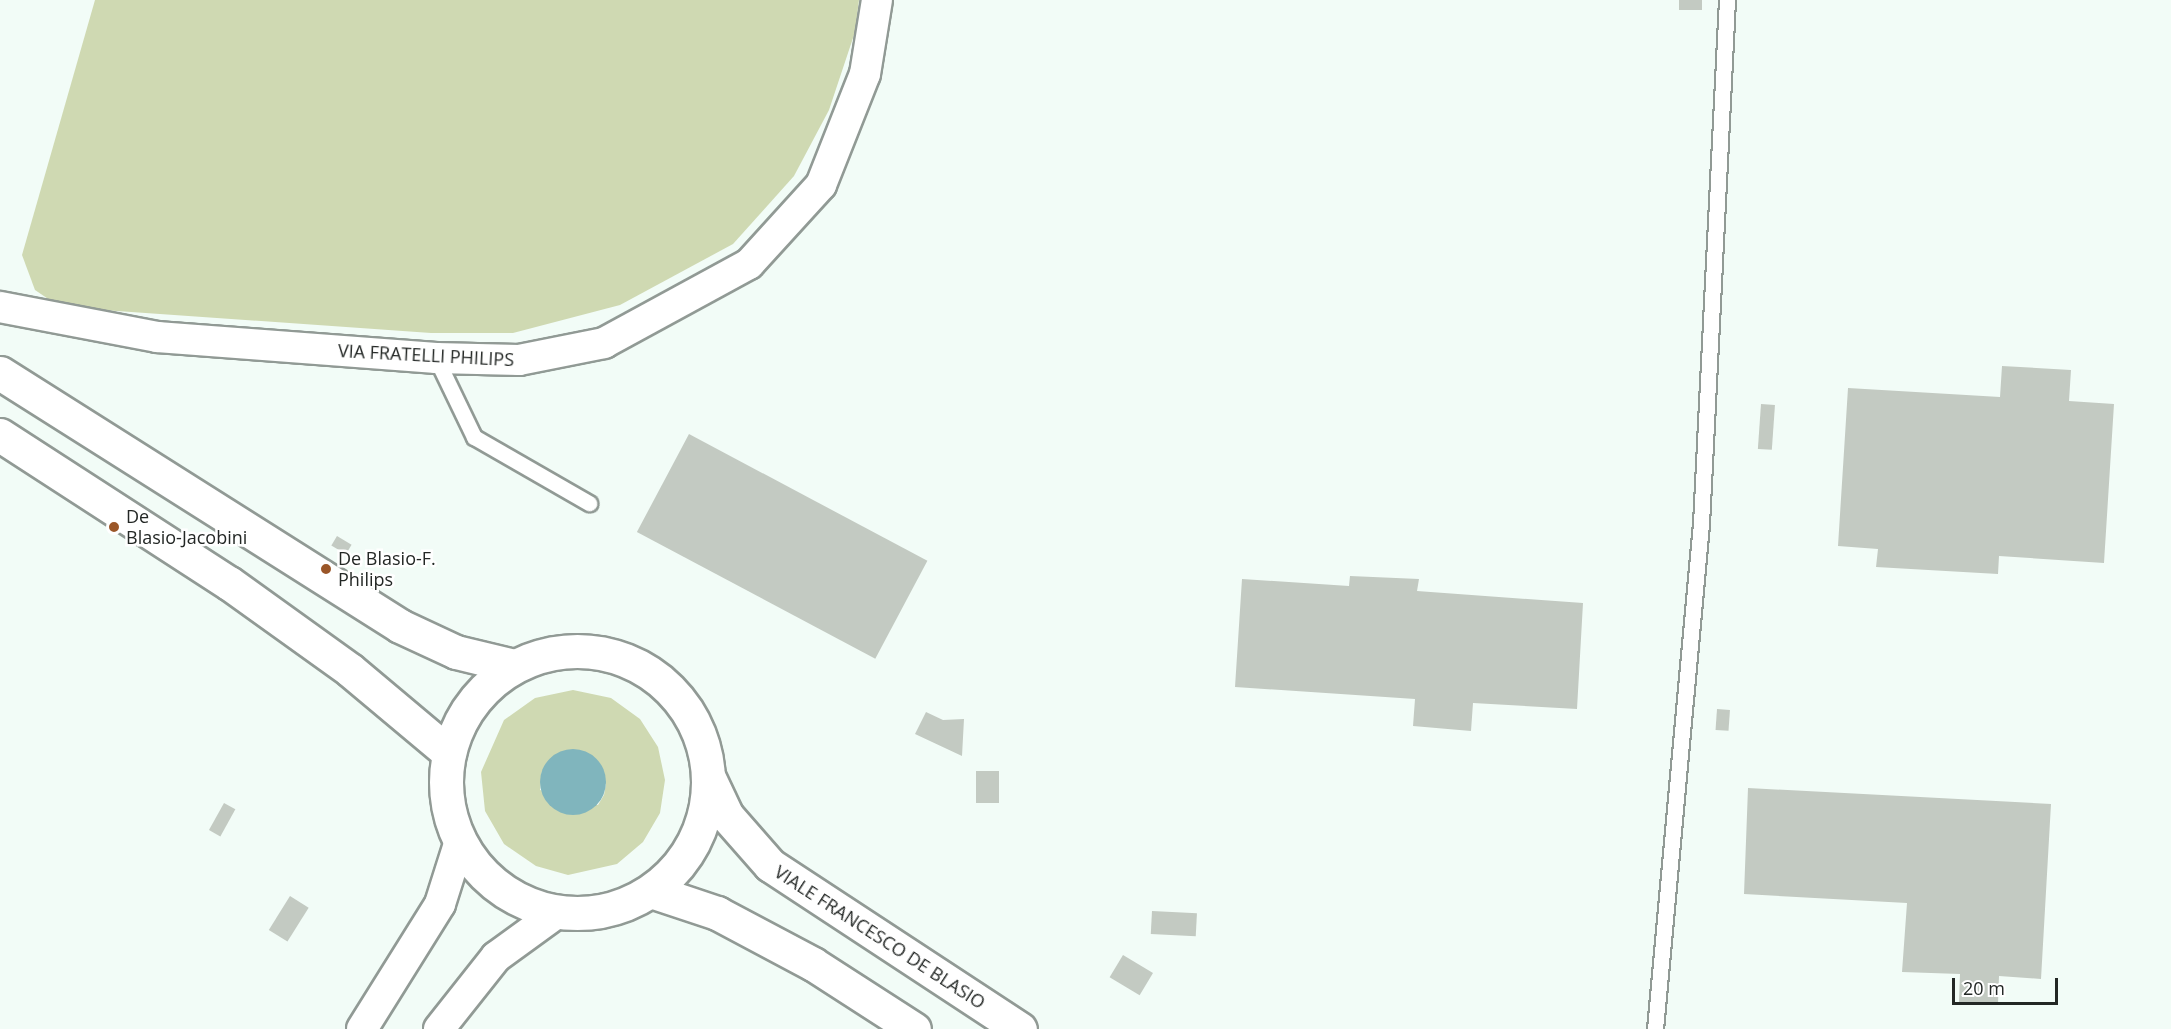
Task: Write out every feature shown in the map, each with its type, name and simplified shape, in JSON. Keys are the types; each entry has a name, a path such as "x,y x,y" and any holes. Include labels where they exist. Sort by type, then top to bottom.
{"street":[{"name":"VIA FRATELLI PHILIPS","path":"0,307 157,337 436,358 519,360 604,343 749,264 821,185 866,74 877,0"},
{"path":"0,373 399,626 456,652 514,666"},
{"path":"0,435 229,583 350,670 449,753"},
{"path":"588,651 625,659 658,678 685,706 702,741 709,778 703,822 682,861 651,891 590,913 558,912 509,893 484,874 460,841 447,797 449,753 462,718 484,688 514,666 550,653 588,651"},
{"name":"VIALE FRANCESCO DE BLASIO","path":"709,778 727,816 770,865 1020,1029"},
{"path":"362,1029 440,904 460,841"},
{"path":"651,891 717,913 813,964 914,1029"},
{"path":"439,1029 496,957 558,912"}],"lane":[{"path":"1655,1029 1701,524 1727,0"},
{"path":"436,358 474,437 589,503"}],"green space":[{"path":"95,0 859,0 855,32 829,110 794,176 733,244 620,305 513,333 431,333 60,307 35,290 22,255"},
{"path":"573,690 611,698 640,719 658,747 665,780 660,813 643,842 617,864 568,875 536,866 504,844 485,811 481,772 504,720 535,698","holes":["542,771 606,784 604,795 598,805 540,790"]}],"water":[{"path":"579,749 597,758 604,769 606,782 604,795 597,806 586,813 567,815 549,806 542,795 540,776 549,758 560,751"}],"building":[{"path":"1679,0 1702,0 1702,10 1679,10"},
{"path":"2002,366 2071,370 2069,401 2114,404 2104,563 1999,556 1998,574 1876,567 1878,549 1838,546 1848,388 2000,397"},
{"path":"1761,404 1775,405 1772,450 1758,449"},
{"path":"689,434 927,561 875,659 637,532"},
{"path":"337,536 352,545 346,554 331,545"},
{"path":"1350,576 1419,579 1417,591 1583,603 1577,709 1473,703 1471,731 1413,726 1415,699 1235,687 1242,579 1349,586"},
{"path":"1717,709 1730,710 1729,731 1716,730"},
{"path":"926,712 943,720 964,719 962,756 915,734"},
{"path":"976,771 999,771 999,803 976,803"},
{"path":"1748,788 2051,804 2041,979 1999,976 1998,1004 1959,1002 1960,974 1902,972 1907,903 1744,894"},
{"path":"224,803 235,809 220,836 209,830"},
{"path":"290,896 309,908 287,942 269,930"},
{"path":"1152,911 1197,913 1196,936 1151,934"},
{"path":"1123,955 1153,973 1140,995 1110,977"}],"place":[{"name":"De Blasio-Jacobini","path":"114,527"},
{"name":"De Blasio-F. Philips","path":"326,569"}]}
